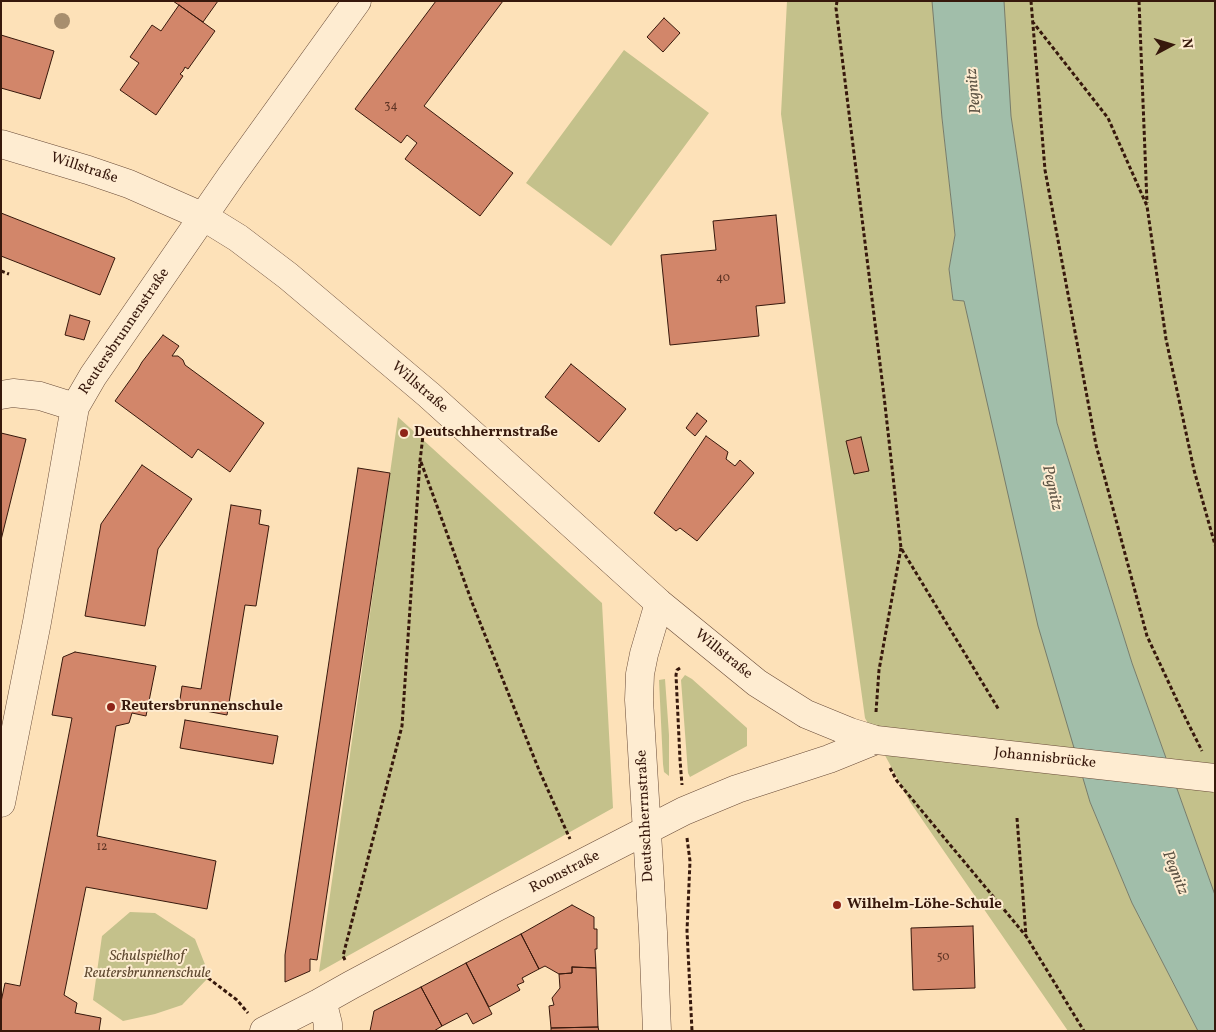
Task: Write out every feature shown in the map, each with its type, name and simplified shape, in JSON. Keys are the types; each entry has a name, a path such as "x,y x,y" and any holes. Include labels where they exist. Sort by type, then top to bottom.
{"street":[{"name":"Reutersbrunnenstraße","path":"1,803 38,622 75,407 93,376 231,176 357,1"},
{"name":"Willstraße","path":"1,144 107,176 136,187 204,216 238,238 288,276 429,395 659,603 757,683 806,714 823,722 876,740"},
{"path":"1,395 13,393 40,396 75,407"},
{"name":"Deutschherrnstraße","path":"656,1031 653,932 639,700 640,674 648,637 659,603"},
{"name":"Roonstraße","path":"258,1025 319,1003 351,984 497,907 708,801 829,759 876,740"},
{"name":"Johannisbrücke","path":"876,740 1215,778"},
{"path":"319,1003 328,1024 328,1031"}],"path":[{"path":"837,1 836,8 901,548 879,670 876,740 897,782 1026,936 1084,1031"},
{"path":"1031,1 1045,170 1096,445 1147,636 1202,751"},
{"path":"1139,1 1147,206 1166,340 1194,470 1215,545"},
{"path":"1032,21 1108,118 1147,206"},
{"path":"1,271 9,274"},
{"path":"351,984 343,956 402,726 420,461 429,395"},
{"path":"420,461 473,605 520,724 572,842"},
{"path":"901,548 999,710"},
{"path":"680,668 677,670 676,675 682,780"},
{"path":"1017,818 1026,936"},
{"path":"690,861 687,931 692,1031"},
{"path":"208,978 238,1000 258,1025"}],"green space":[{"path":"787,1 1215,1 1215,895 1132,663 1057,423 1011,116 942,118 955,235 949,269 953,300 964,300 1090,802 1132,903 1198,1031 1068,1031 910,802 865,718 781,114"},
{"path":"624,50 709,113 611,246 526,183"},
{"path":"398,417 602,603 613,808 319,972"},
{"path":"685,675 692,679 747,728 747,746 690,777 688,773 681,680"},
{"path":"665,679 669,735 669,776 664,772 663,764 659,680"},
{"name":"Schulspielhof Reutersbrunnenschule","path":"130,912 155,913 195,939 206,967 208,978 182,1005 155,1014 123,1021 93,1000 102,936"}],"water":[{"name":"Pegnitz","path":"932,1 1004,1 1011,116 1057,423 1132,663 1215,895 1215,1031 1198,1031 1132,903 1090,802 1038,626 964,301 953,300 949,269 955,235"}],"building":[{"path":"173,1 218,1 203,22"},
{"path":"436,1 503,1 424,106 513,173 480,216 405,159 417,143 407,135 401,143 355,109"},
{"path":"179,5 215,31 188,69 185,67 180,74 183,76 156,115 120,90 139,63 130,57 152,25 161,31"},
{"path":"664,18 680,33 663,52 647,37"},
{"path":"1,35 54,51 40,99 1,88"},
{"path":"1,213 115,258 100,295 1,256"},
{"path":"776,215 785,303 756,306 759,336 670,345 661,255 716,250 713,221"},
{"path":"70,315 90,321 84,340 65,335"},
{"path":"163,335 179,346 172,356 178,356 185,365 264,423 230,472 198,449 192,458 115,401"},
{"path":"571,364 626,409 599,442 545,397"},
{"path":"697,413 707,421 695,436 686,428"},
{"path":"1,433 26,439 1,540"},
{"path":"706,436 728,452 726,459 735,466 740,460 754,473 697,541 680,528 676,531 654,513"},
{"path":"861,437 869,471 854,474 846,441"},
{"path":"142,465 192,499 158,549 145,626 85,616 101,524"},
{"path":"358,468 390,473 317,960 310,959 310,971 285,982 285,955"},
{"path":"231,505 261,510 259,524 269,526 256,606 245,605 227,715 179,706 182,686 201,689"},
{"path":"75,652 156,666 146,716 132,713 129,723 116,726 97,836 216,861 207,909 86,887 64,995 77,1003 75,1013 101,1018 99,1031 1,1031 1,1002 5,983 20,986 72,718 52,715 63,657"},
{"path":"185,720 278,736 273,764 180,748"},
{"path":"572,905 594,917 594,929 597,929 596,968 572,967 572,973 559,974 545,966 539,969 521,934"},
{"path":"973,926 975,988 913,990 911,928"},
{"path":"521,934 539,969 522,978 524,982 517,985 520,990 489,1007 466,963"},
{"path":"466,963 492,1014 473,1024 467,1013 442,1026 421,987"},
{"path":"572,967 596,968 598,1027 551,1028 549,1006 554,1005 552,998 560,988 559,974 572,973"},
{"path":"421,987 442,1026 434,1031 370,1031 374,1011"},
{"path":"598,1027 599,1031 551,1031 551,1028"}],"place":[{"name":"Deutschherrnstraße","path":"404,433"},
{"name":"Reutersbrunnenschule","path":"111,707"},
{"name":"Wilhelm-Löhe-Schule","path":"837,905"}]}
